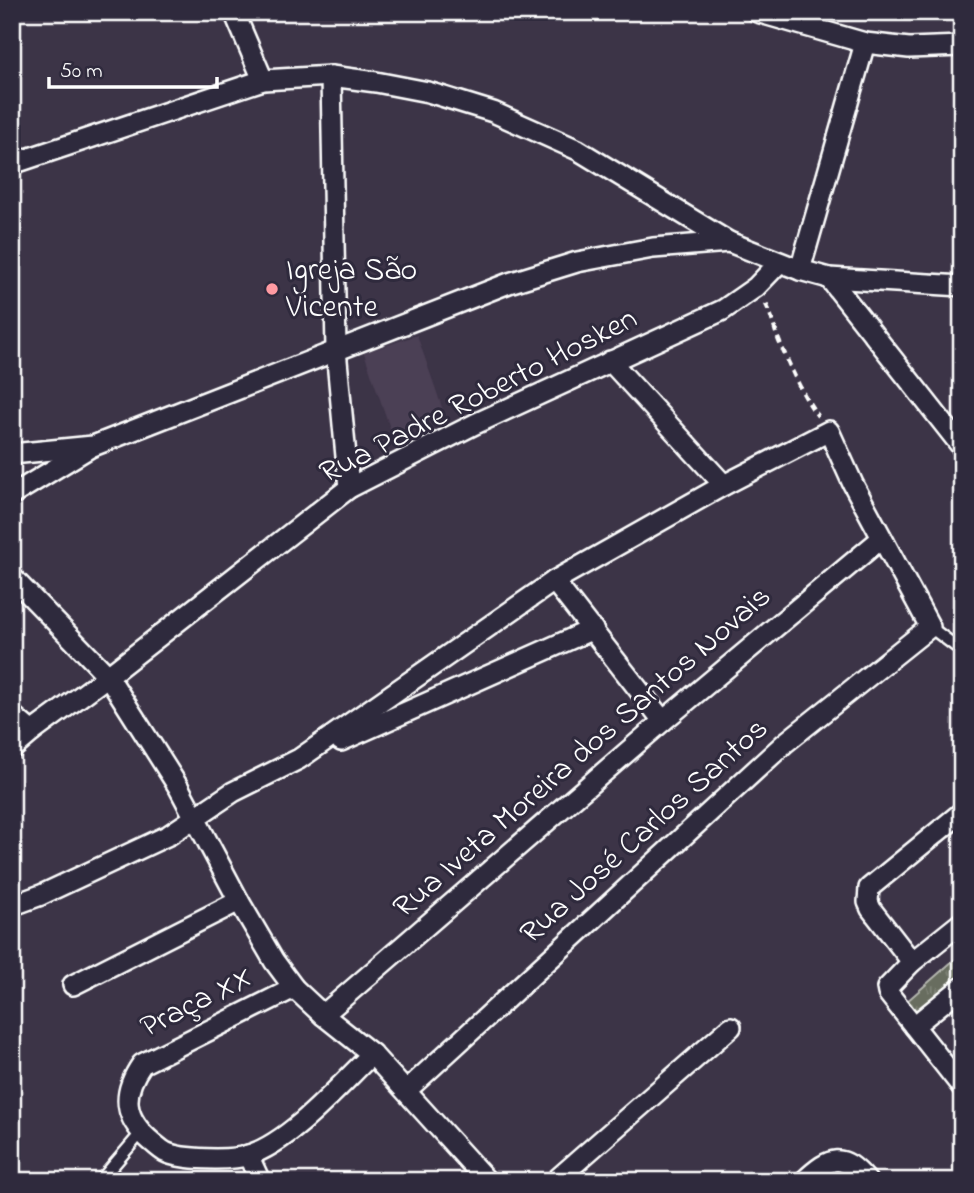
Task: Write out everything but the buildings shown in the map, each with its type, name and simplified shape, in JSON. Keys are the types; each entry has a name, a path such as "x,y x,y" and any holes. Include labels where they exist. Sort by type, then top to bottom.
{"street":[{"path":"234,12 263,80"},
{"path":"757,12 865,43 909,48 962,46"},
{"path":"800,270 865,43"},
{"path":"331,76 336,350 349,488"},
{"path":"12,164 263,80 331,76 428,92 493,112 578,150 729,242 800,270 829,278 962,286"},
{"path":"12,495 93,446 509,283 577,262 653,248 729,242"},
{"name":"Rua Padre Roberto Hosken","path":"12,749 349,488 475,424 723,310 756,287 779,263"},
{"path":"829,278 962,447"},
{"path":"610,361 724,485"},
{"path":"299,760 554,581 724,485 829,430 881,538 930,627"},
{"path":"12,454 93,446"},
{"name":"Rua Iveta Moreira dos Santos Novais","path":"323,1015 881,538"},
{"path":"12,577 108,676 179,788 239,901 274,961 294,988 372,1054 487,1181"},
{"path":"554,581 663,722"},
{"name":"Rua José Carlos Santos","path":"407,1090 785,743 930,627"},
{"path":"12,902 19,903 41,895 122,858 169,835 233,792 593,629"},
{"path":"12,715 32,732"},
{"path":"912,962 871,909 867,902 869,888 962,812"},
{"path":"73,985 239,901"},
{"path":"962,922 912,962 887,989 962,1087"},
{"path":"914,1026 962,987"},
{"name":"Praça XX","path":"141,1133 128,1108 132,1078 142,1064 294,988"},
{"path":"555,1181 731,1027"},
{"path":"141,1133 166,1152 216,1158 248,1155 281,1139 372,1054"},
{"path":"248,1155 260,1181"},
{"path":"804,1181 818,1168 835,1159 853,1165 867,1181"}],"lane":[{"path":"930,627 962,651"},
{"path":"100,1181 141,1133"}],"path":[{"path":"756,287 771,314 778,338 808,403 829,430"}],"shaded area":[{"path":"417,335 445,416 392,434 364,353"}],"green space":[{"path":"962,953 962,980 919,1016 906,1002"}],"place":[{"name":"Igreja São Vicente","path":"272,289"}]}
